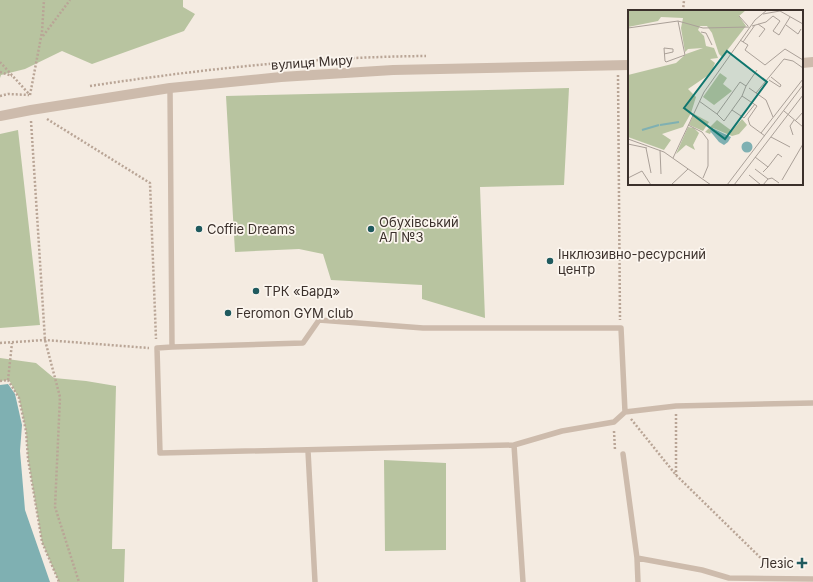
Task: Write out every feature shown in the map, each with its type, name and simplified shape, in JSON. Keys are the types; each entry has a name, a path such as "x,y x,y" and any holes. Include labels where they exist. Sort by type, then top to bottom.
{"street":[{"name":"вулиця Миру","path":"0,116 170,88 281,77 393,70 628,65"}],"lane":[{"path":"170,88 172,347"},
{"path":"625,412 620,328 423,328 319,320 303,343 157,348 160,453 308,451 514,445 562,431 614,422 625,412 676,406 813,403"},
{"path":"514,445 523,582"},
{"path":"308,451 315,582"},
{"path":"623,454 637,558 638,582"},
{"path":"637,558 702,570 729,578 813,579"}],"path":[{"path":"30,95 42,32 44,0"},
{"path":"41,38 70,0"},
{"path":"683,10 684,0"},
{"path":"0,62 30,95"},
{"path":"618,65 620,328"},
{"path":"0,72 12,76"},
{"path":"0,96 8,94 30,95"},
{"path":"31,110 45,340 60,397 55,507 79,582"},
{"path":"0,343 45,340 157,348 150,183 31,110"},
{"path":"12,343 8,380 19,398 26,431 28,459 42,542 58,582"},
{"path":"0,381 8,380"},
{"path":"676,406 676,475"},
{"path":"625,412 676,475 782,578"}],"green space":[{"path":"0,0 183,0 183,7 195,14 184,31 92,64 62,51 25,69 1,75 0,78"},
{"path":"569,88 564,185 480,187 485,318 422,299 422,285 331,280 323,254 299,249 235,252 226,96"},
{"path":"18,130 40,325 0,328 0,134"},
{"path":"0,358 36,363 54,378 116,386 112,549 125,549 124,582 59,582 42,542 28,459 26,431 19,398 9,380 0,381"},
{"path":"384,460 446,463 446,550 385,551"}],"water":[{"path":"8,384 15,394 22,425 20,451 25,510 50,582 0,582 0,385"}],"place":[{"name":"Coffie Dreams","path":"199,229"},
{"name":"Обухівський АЛ №3","path":"371,229"},
{"name":"Інклюзивно-ресурсний центр","path":"550,261"},
{"name":"ТРК «Бард»","path":"256,291"},
{"name":"Feromon GYM club","path":"228,313"},
{"name":"Лезіс","path":"802,563"}]}
